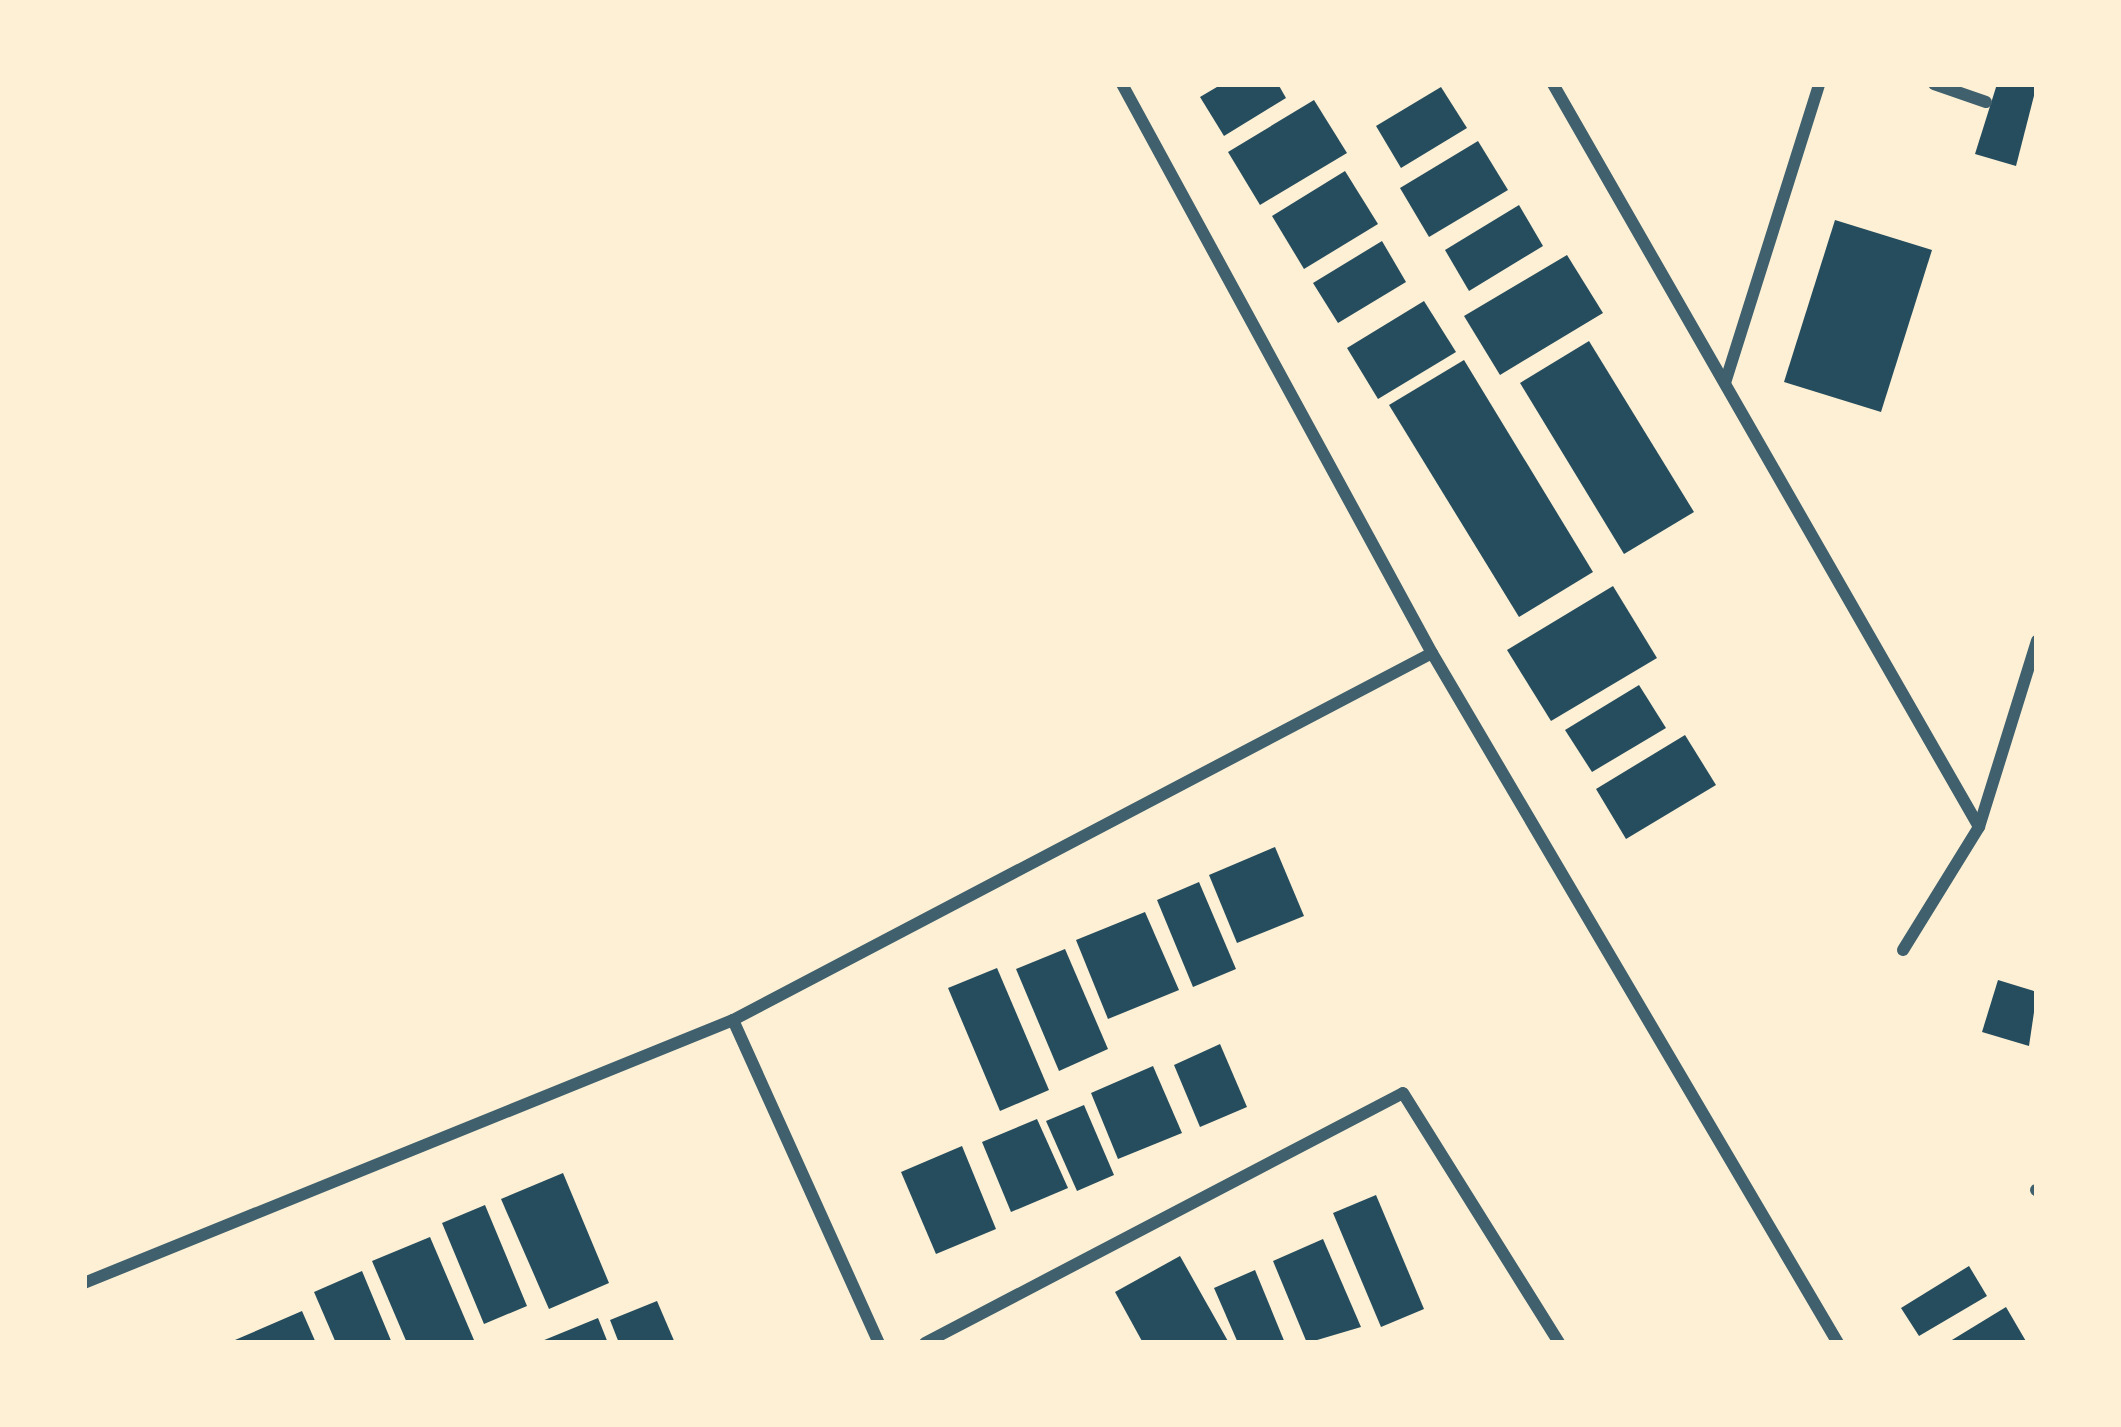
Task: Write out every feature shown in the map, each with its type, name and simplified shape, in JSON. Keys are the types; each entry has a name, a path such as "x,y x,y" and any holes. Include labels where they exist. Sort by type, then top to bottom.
{"street":[{"path":"1121,84 1432,653 1838,1343"},
{"path":"1553,84 1979,827"},
{"path":"1725,383 1819,84"},
{"path":"1934,84 1986,102"},
{"path":"1903,950 1979,827 2037,641"},
{"path":"84,1283 733,1020 1432,653"},
{"path":"733,1020 879,1343"},
{"path":"925,1343 1403,1094 1559,1343"}],"building":[{"path":"1222,84 1278,84 1286,98 1224,136 1200,97"},
{"path":"1997,84 2037,84 2016,166 1975,154"},
{"path":"1441,87 1467,128 1401,168 1376,126"},
{"path":"1314,100 1347,153 1260,205 1228,152"},
{"path":"1478,141 1508,190 1429,237 1400,188"},
{"path":"1345,171 1378,224 1304,269 1272,216"},
{"path":"1519,205 1543,246 1469,291 1445,250"},
{"path":"1835,220 1932,250 1881,412 1784,382"},
{"path":"1382,241 1406,282 1338,323 1313,283"},
{"path":"1567,255 1603,313 1500,375 1464,316"},
{"path":"1424,301 1456,352 1378,399 1347,348"},
{"path":"1589,341 1694,512 1624,554 1520,383"},
{"path":"1464,360 1593,572 1519,617 1389,405"},
{"path":"1613,586 1657,658 1551,721 1507,650"},
{"path":"1639,685 1666,728 1592,772 1565,730"},
{"path":"1685,735 1716,785 1626,839 1596,789"},
{"path":"1275,847 1304,916 1237,943 1209,875"},
{"path":"1199,882 1236,969 1193,987 1157,900"},
{"path":"1145,912 1179,990 1108,1019 1076,940"},
{"path":"1065,949 1108,1049 1059,1071 1016,969"},
{"path":"997,968 1049,1090 1000,1111 948,988"},
{"path":"1998,980 2037,992 2029,1046 1982,1032"},
{"path":"1220,1044 1247,1107 1200,1127 1174,1065"},
{"path":"1153,1066 1182,1133 1118,1159 1091,1093"},
{"path":"1084,1105 1114,1175 1077,1191 1046,1121"},
{"path":"1037,1119 1068,1188 1011,1212 982,1142"},
{"path":"962,1146 996,1229 936,1254 901,1172"},
{"path":"563,1173 609,1283 549,1309 501,1199"},
{"path":"1376,1195 1424,1309 1381,1327 1333,1213"},
{"path":"485,1205 527,1306 484,1324 442,1223"},
{"path":"430,1237 474,1340 407,1343 372,1261"},
{"path":"1323,1239 1361,1327 1307,1343 1273,1261"},
{"path":"1180,1256 1229,1343 1143,1343 1115,1292"},
{"path":"1969,1266 1987,1296 1919,1336 1901,1308"},
{"path":"1255,1270 1285,1343 1238,1343 1214,1288"},
{"path":"362,1271 392,1343 336,1343 314,1292"},
{"path":"657,1301 675,1343 619,1343 610,1320"},
{"path":"2006,1307 2027,1343 1947,1343"},
{"path":"302,1311 316,1343 235,1340"},
{"path":"598,1318 608,1343 537,1343"}]}
